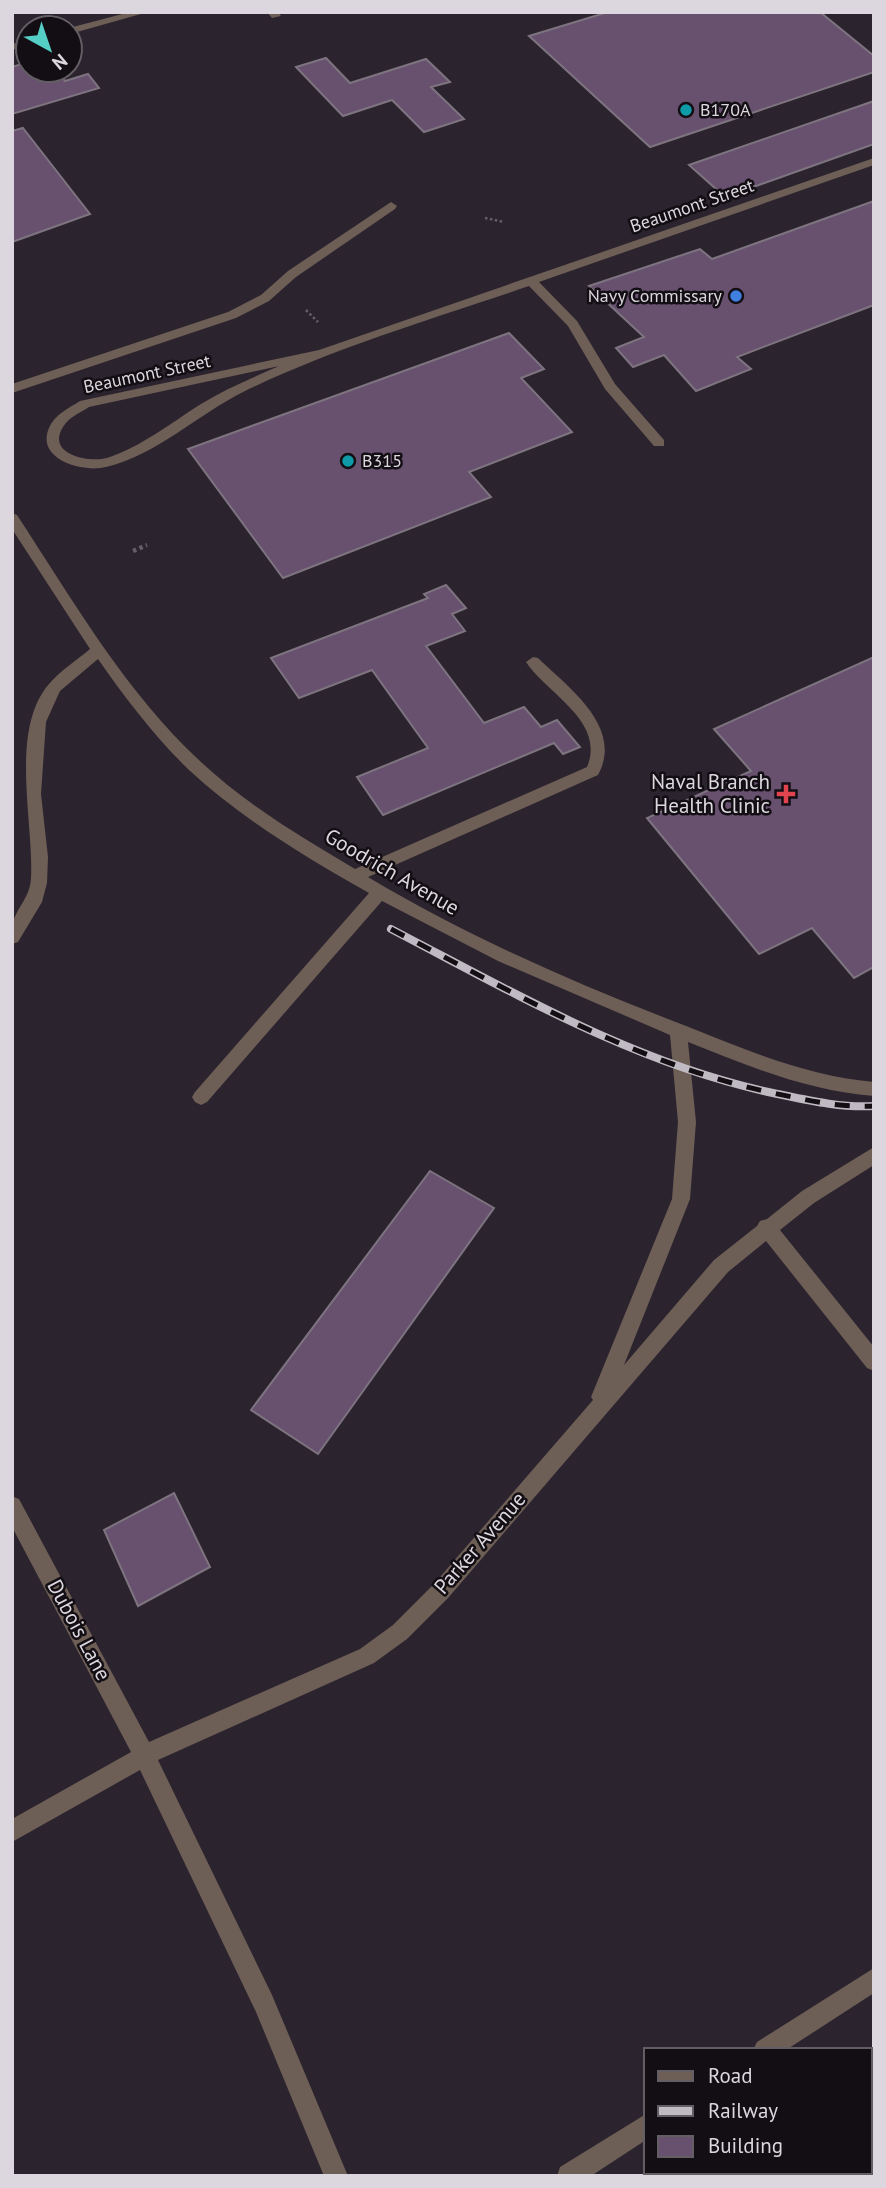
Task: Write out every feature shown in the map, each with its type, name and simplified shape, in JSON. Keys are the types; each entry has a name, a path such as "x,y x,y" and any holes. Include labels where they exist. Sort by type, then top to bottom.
{"street":[{"path":"84,28 143,12"},
{"name":"Beaumont Street","path":"323,353 85,404 62,417 53,435 54,446 64,459 74,464 100,465 116,461 161,437 216,401 323,353 874,162"},
{"path":"12,389 232,315 265,298 292,274 391,206"},
{"path":"531,281 573,324 610,386 659,443"},
{"name":"Goodrich Avenue","path":"12,518 140,709 202,772 260,820 380,892 525,967 758,1062 828,1082 874,1089"},
{"path":"12,937 34,902 39,883 40,857 33,794 38,722 54,688 100,649"},
{"path":"353,877 593,771 601,760 601,744 595,728 533,662"},
{"path":"201,1097 380,892"},
{"path":"598,1406 681,1199 687,1122 678,1031"},
{"name":"Parker Avenue","path":"12,1831 146,1755 212,1723 367,1656 400,1632 441,1591 721,1266 766,1227 874,1155"},
{"path":"766,1227 874,1362"},
{"name":"Dubois Lane","path":"12,1506 146,1755 230,1923 336,2176"},
{"path":"768,2048 874,1979"},
{"path":"569,2176 644,2127"}],"path":[{"path":"485,218 504,222"},
{"path":"133,551 147,545"}],"building":[{"name":"B170A","path":"608,12 820,12 874,56 874,72 650,147 529,36"},
{"path":"326,58 350,83 426,59 450,82 431,87 464,119 424,132 392,100 343,116 296,67"},
{"path":"12,67 14,84 84,84 84,75 88,74 99,88 12,114"},
{"path":"874,101 874,144 725,197 689,165"},
{"path":"23,128 90,214 12,242 12,131"},
{"name":"Navy Commissary","path":"874,201 874,305 737,357 751,369 696,391 664,355 633,367 616,348 644,337 589,286 700,249 712,259"},
{"name":"B315","path":"509,333 544,369 521,378 572,432 469,472 491,497 283,578 188,449"},
{"path":"446,585 466,608 452,614 465,631 426,646 484,723 524,707 541,727 557,720 580,747 563,754 554,743 383,815 357,777 428,748 372,670 299,698 271,658 428,598 424,594"},
{"name":"Naval Branch Health Clinic","path":"874,657 874,967 854,978 812,928 759,954 647,818 751,771 714,729"},
{"path":"430,1171 494,1208 318,1454 251,1410"},
{"path":"174,1493 210,1567 138,1606 104,1530"},
{"path":"874,2065 874,2176 712,2176 872,2174"}],"railway":[{"path":"391,929 577,1024 673,1064 786,1096 836,1105 874,1106"}],"place":[{"name":"B170A","path":"686,110"},
{"name":"Navy Commissary","path":"736,296"},
{"name":"B315","path":"348,461"},
{"name":"Naval Branch Health Clinic","path":"786,794"}]}
